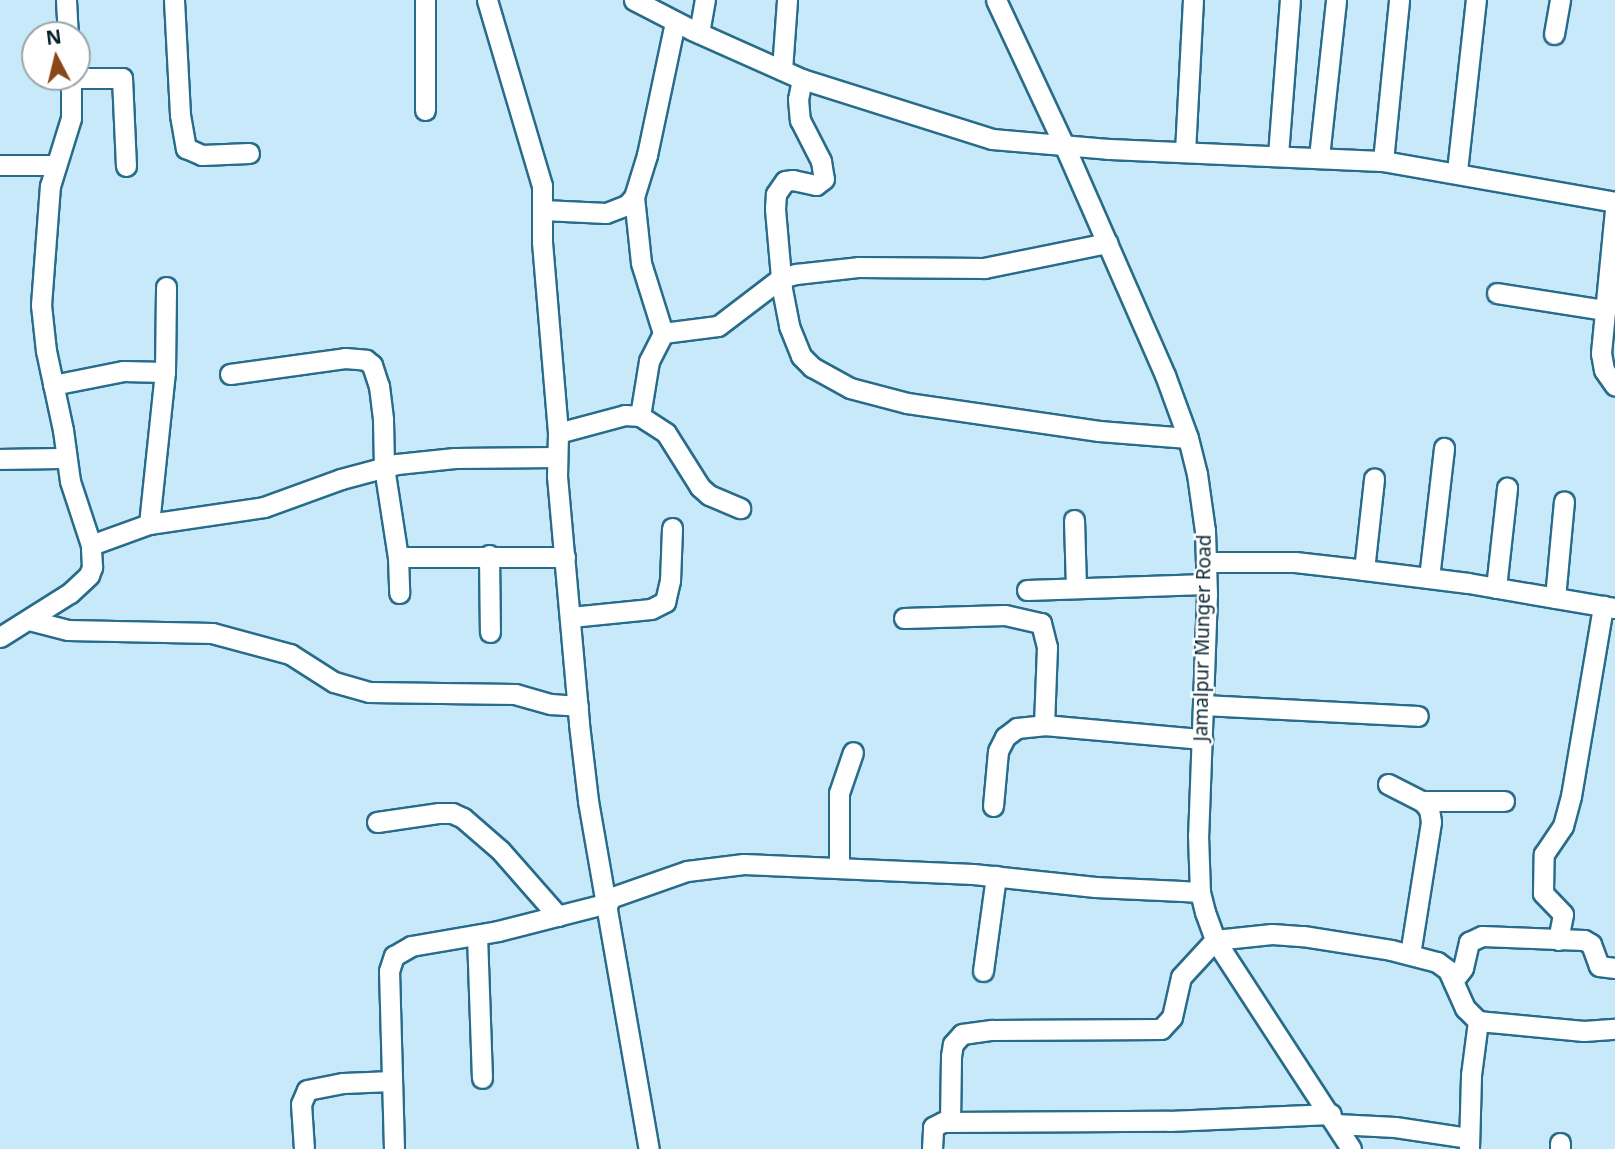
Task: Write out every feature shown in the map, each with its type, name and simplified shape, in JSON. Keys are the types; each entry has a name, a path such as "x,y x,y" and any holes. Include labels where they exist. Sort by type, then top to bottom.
{"street":[{"path":"66,0 67,21"},
{"path":"174,0 180,115 186,148 202,155 249,153"},
{"path":"425,0 425,110"},
{"path":"488,0 539,173 558,433 557,457 588,801 649,1149"},
{"path":"634,0 699,33 802,79 992,139 1185,152 1383,161 1615,202"},
{"path":"699,33 705,0"},
{"path":"782,70 787,0"},
{"name":"Jamalpur Munger Road","path":"996,0 1107,243 1188,438 1202,503 1206,562 1198,845 1200,892 1215,940 1334,1119 1351,1149"},
{"path":"1185,152 1193,0"},
{"path":"1278,155 1290,0"},
{"path":"1318,157 1336,0"},
{"path":"1383,161 1399,0"},
{"path":"1457,172 1476,0"},
{"path":"1554,34 1560,0"},
{"path":"640,416 649,361 663,333 641,263 634,197 647,155 676,22"},
{"path":"91,78 122,78 126,166"},
{"path":"802,79 800,120 821,161 824,179 816,185 793,180 779,186 775,209 781,278 794,343 801,356 824,376 850,388 907,403 1099,431 1188,438"},
{"path":"0,637 70,593 89,575 93,557 75,501 66,458 46,351 41,304 55,165 71,118 71,91"},
{"path":"0,165 55,165"},
{"path":"543,211 606,213 627,205 634,197"},
{"path":"1615,210 1601,354 1604,370 1615,386"},
{"path":"663,333 718,326 781,278 796,274 858,267 984,268 1107,243"},
{"path":"149,524 165,372 166,287"},
{"path":"1497,293 1604,310"},
{"path":"230,374 319,360 366,360 375,371 379,386 384,467 398,556 399,593"},
{"path":"54,385 122,371 165,372"},
{"path":"558,433 625,415 640,416 666,433 700,487 709,495 740,508"},
{"path":"1429,578 1444,448"},
{"path":"91,545 149,524 264,507 341,479 384,467 455,458 557,457"},
{"path":"0,459 66,458"},
{"path":"1364,570 1374,479"},
{"path":"1496,588 1507,488"},
{"path":"1555,598 1564,501"},
{"path":"1074,520 1076,588"},
{"path":"571,617 651,609 665,603 670,581 672,528"},
{"path":"489,555 490,632"},
{"path":"398,556 565,557"},
{"path":"1206,562 1296,562 1429,578 1609,607 1572,796 1563,826 1544,854 1543,893 1563,914 1558,940"},
{"path":"1027,590 1206,584"},
{"path":"904,618 1005,615 1041,623 1047,647 1044,725"},
{"path":"29,620 80,631 212,633 290,654 334,682 369,692 505,693 551,704 578,706"},
{"path":"1203,705 1418,716"},
{"path":"993,806 996,761 1005,737 1017,728 1044,725 1202,739"},
{"path":"839,867 839,793 853,752"},
{"path":"1388,784 1422,801 1429,810 1430,822 1410,954"},
{"path":"1422,801 1457,798 1504,800"},
{"path":"377,822 439,813 452,813 463,818 500,850 558,916"},
{"path":"394,1149 389,963 402,949 411,946 477,935 558,916 687,871 716,866 781,864 839,867 996,876 1095,887 1200,892"},
{"path":"983,971 996,876"},
{"path":"950,1122 951,1056 956,1038 992,1030 1161,1029 1172,1017 1181,977 1215,940 1272,934 1303,936 1349,941 1410,954 1437,962 1448,970 1465,1008 1478,1021 1584,1031 1615,1029"},
{"path":"477,935 482,1078"},
{"path":"1453,981 1463,968 1469,942 1476,937 1589,942 1595,963 1615,968"},
{"path":"932,1149 933,1127 950,1122 1334,1119 1395,1127 1469,1143 1478,1021"},
{"path":"304,1149 301,1104 307,1090 343,1083 392,1081"}]}
